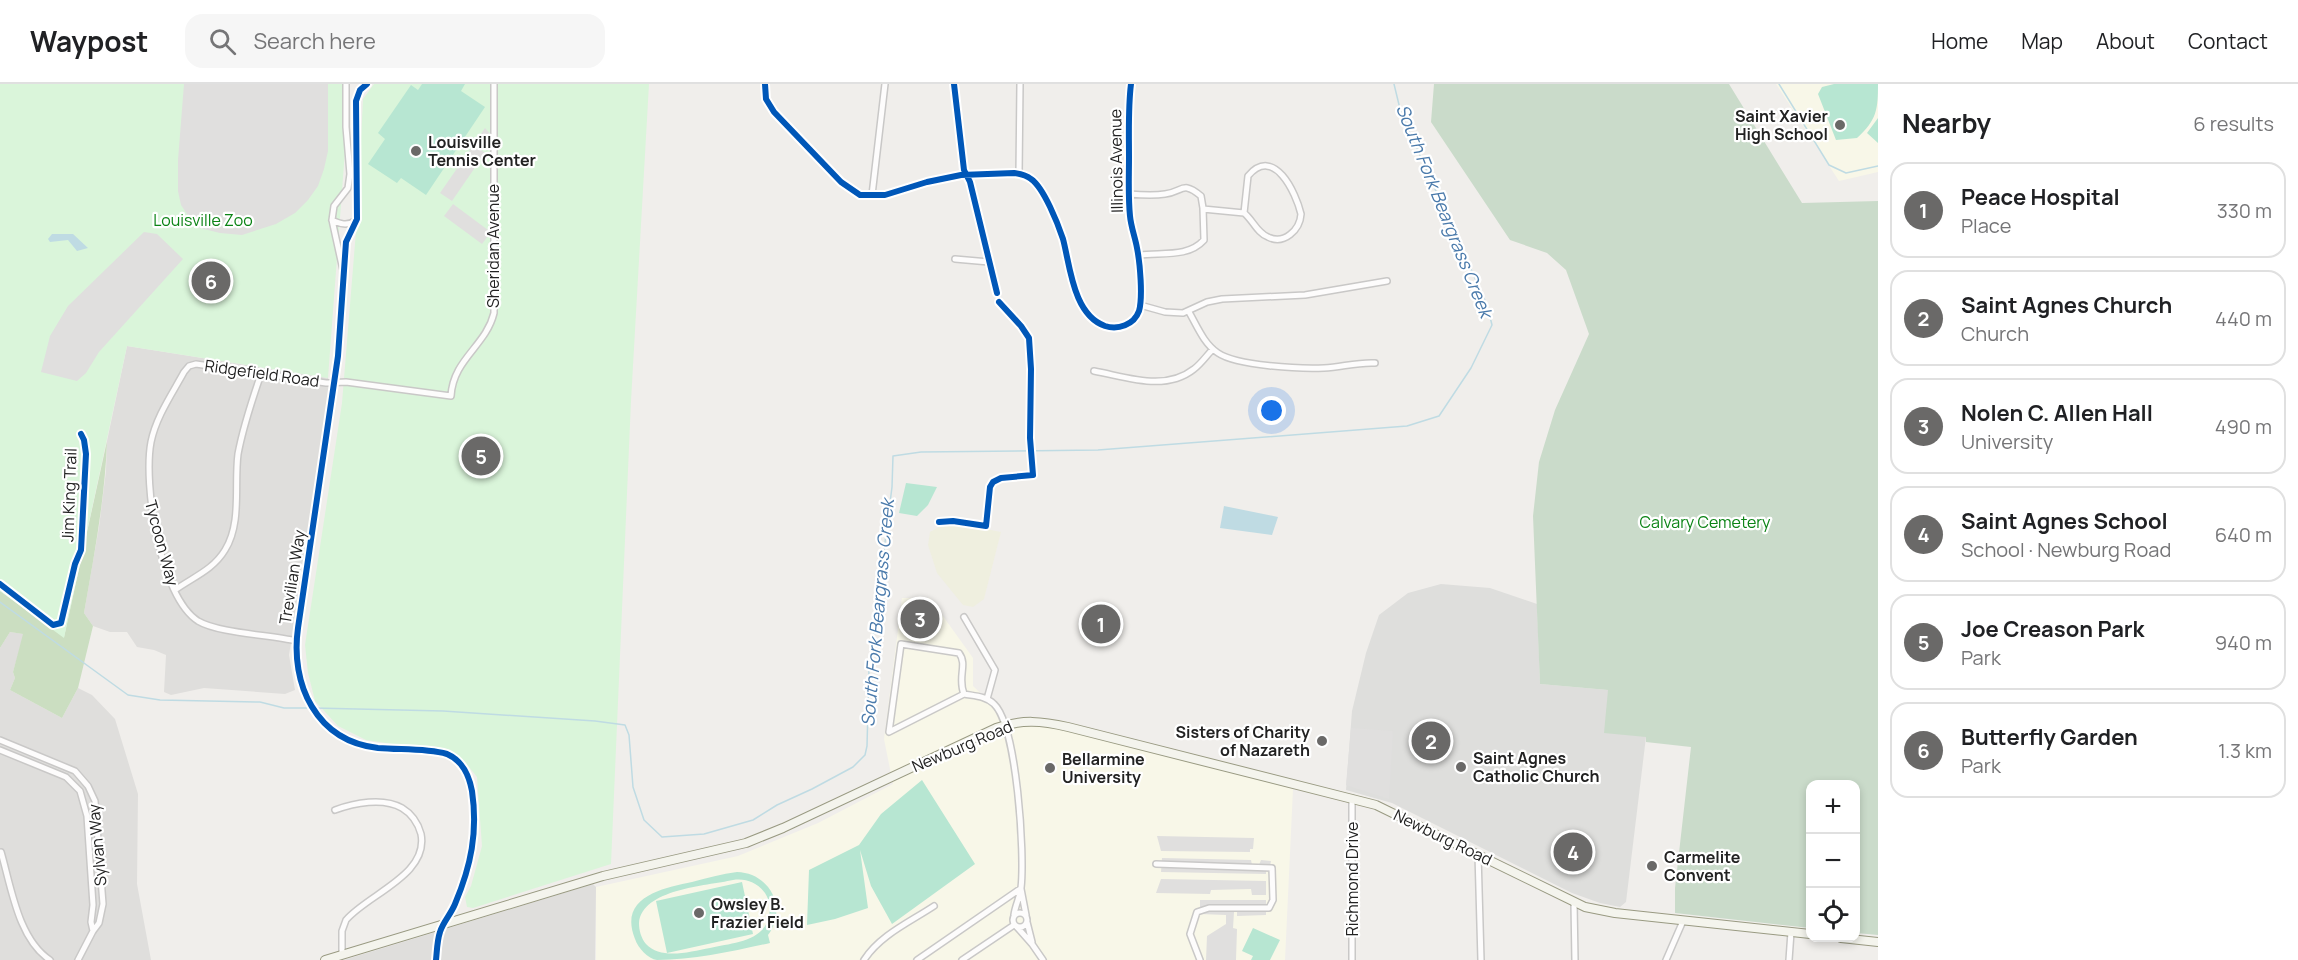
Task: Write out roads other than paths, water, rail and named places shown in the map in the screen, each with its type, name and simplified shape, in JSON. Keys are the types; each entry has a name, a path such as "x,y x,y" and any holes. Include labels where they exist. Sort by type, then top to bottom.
{"main road":[{"name":"Newburg Road","path":"325,960 603,876 746,843 1004,726 1022,721 1043,722 1352,798 1388,809 1574,903 1615,913 1806,934"},
{"path":"1860,940 1878,942"}],"street":[{"path":"345,84 346,127 351,174 348,188 334,206 332,220 341,224 350,224 357,219"},
{"name":"Trevilian Way","path":"367,84 360,90 356,101 357,219 346,242 340,341 296,641 298,670 303,690 312,707 322,720 338,733 357,743 377,748 442,753 452,756 463,767 470,783 474,806 473,847 467,873 439,934 436,960"},
{"name":"Sheridan Avenue","path":"451,396 457,370 482,338 494,313 494,84"},
{"path":"765,84 766,99 770,108 848,189 860,195 885,195 937,179 967,176 1020,174 1033,179 1043,194 1062,237 1070,279 1076,292 1093,320 1110,327 1126,325 1136,317 1140,305 1165,312 1189,312 1208,302 1222,299 1305,296 1387,281"},
{"path":"872,195 885,84"},
{"path":"954,84 964,170 997,293"},
{"path":"1020,84 1020,174"},
{"name":"Illinois Avenue","path":"1131,84 1129,107 1131,225 1139,255 1140,305"},
{"path":"1203,209 1244,213 1267,237 1277,239 1290,235 1301,220 1301,214 1283,174 1264,166 1252,171 1248,176 1244,213"},
{"path":"1130,194 1168,194 1181,187 1187,187 1201,196 1203,209 1204,240 1199,246 1181,253 1158,252 1139,255"},
{"name":"Trevilian Way","path":"332,220 344,276"},
{"path":"955,259 989,262"},
{"path":"1189,312 1213,349 1239,362 1324,368 1359,362 1375,363"},
{"path":"1094,371 1164,382 1195,369 1213,349"},
{"name":"Ridgefield Road","path":"189,366 196,364 261,374 334,383 346,382 451,396"},
{"name":"Tycoon Way","path":"189,366 156,425 148,457 148,492 153,520 175,590 184,608 204,624 296,641"},
{"path":"175,590 216,563 231,538 239,450 261,374"},
{"path":"964,617 995,670 987,699"},
{"path":"964,694 960,685 963,659 959,653 901,644 889,732 964,694 987,699 999,710 1010,748 1018,801 1021,888 1032,944"},
{"name":"Sylvan Way","path":"0,740 69,768 79,775 91,790 96,811 103,904 99,923 78,960"},
{"name":"Sylvan Way","path":"0,750 66,777 80,791 86,806 93,931"},
{"name":"Richmond Drive","path":"1352,798 1352,960"},
{"path":"335,810 354,804 381,803 398,806 415,820 421,837 419,855 411,869 346,920 342,931 342,954"},
{"path":"1,852 24,929 37,949 50,960"},
{"path":"1478,854 1481,960"},
{"path":"1156,864 1272,868 1273,900 1269,908 1209,908 1197,912 1190,934 1200,960"},
{"path":"1021,888 1013,920 1015,926 1043,960"},
{"path":"917,960 1021,888"},
{"path":"92,892 102,892"},
{"path":"1574,903 1575,960"},
{"path":"864,960 874,946 883,939 934,906"},
{"path":"1014,915 1021,912 1027,919"},
{"path":"962,960 1015,926 1023,926 1027,919"},
{"path":"1666,960 1683,921"},
{"path":"1789,960 1791,932"}],"water":[{"path":"52,234 73,234 88,248 77,251 68,240 50,242 48,239"},
{"path":"1224,506 1278,517 1272,535 1220,528"}],"waterway":[{"name":"South Fork Beargrass Creek","path":"314,708 443,711 625,725 629,735 633,787 644,820 662,837 704,834 753,820 777,805 853,767 865,755 867,746 869,669 892,487 893,456 921,452 1098,450 1407,426 1439,416 1471,368 1492,325 1487,305 1401,113 1394,84"},
{"name":"South Fork Beargrass Creek","path":"1779,84 1829,165 1846,173 1878,166"},
{"name":"South Fork Beargrass Creek","path":"0,602 128,695 160,700 260,702 284,708 310,708"}],"place":[{"name":"Saint Xavier High School","path":"1840,125"},
{"name":"Louisville Tennis Center","path":"416,151"},
{"name":"Butterfly Garden","path":"211,281"},
{"name":"Joe Creason Park","path":"481,456"},
{"name":"Nolen C. Allen Hall","path":"920,619"},
{"name":"Peace Hospital","path":"1101,624"},
{"name":"Sisters of Charity of Nazareth","path":"1322,741"},
{"name":"Saint Agnes Church","path":"1431,741"},
{"name":"Saint Agnes Catholic Church","path":"1461,767"},
{"name":"Bellarmine University","path":"1050,768"},
{"name":"Saint Agnes School","path":"1573,852"},
{"name":"Carmelite Convent","path":"1652,866"},
{"name":"Owsley B. Frazier Field","path":"699,913"}],"park label":[{"name":"Louisville Zoo","path":"203,220"},
{"name":"Calvary Cemetery","path":"1705,522"}]}
